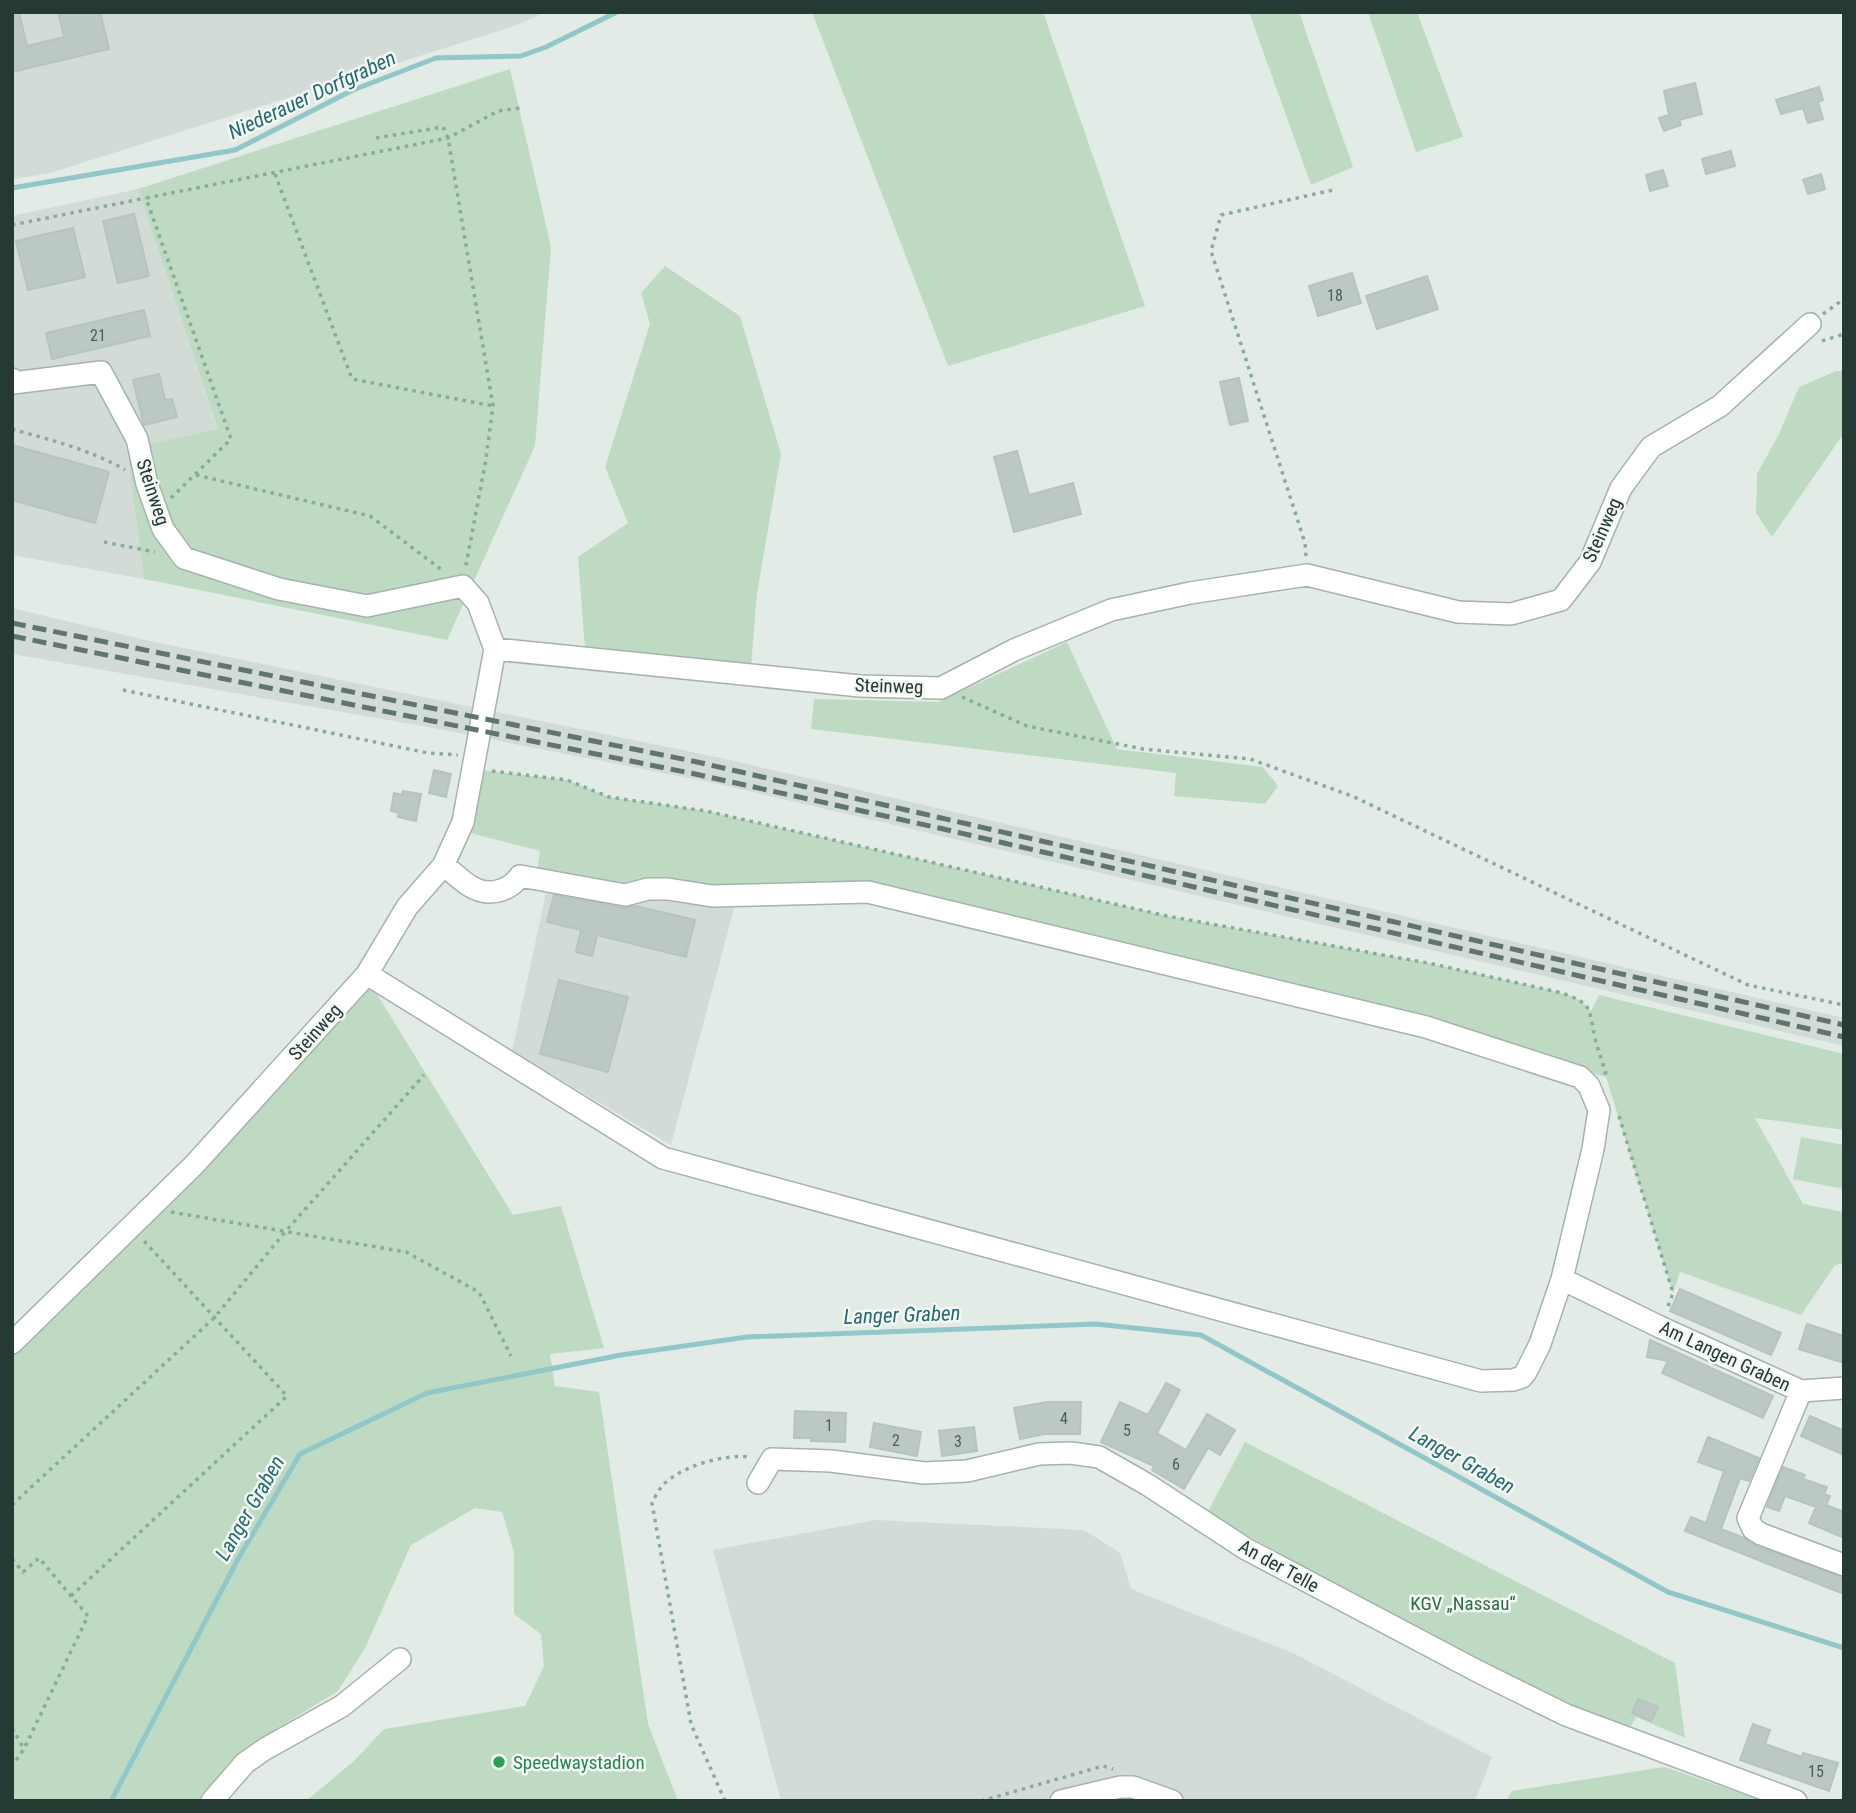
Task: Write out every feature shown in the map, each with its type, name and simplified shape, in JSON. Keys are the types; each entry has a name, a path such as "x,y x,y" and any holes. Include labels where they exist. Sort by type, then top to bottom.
{"street":[{"name":"Steinweg","path":"12,1343 194,1165 367,974 407,907 443,866 463,822 495,649 860,686 941,688 1014,650 1111,610 1190,593 1307,575 1458,612 1511,614 1561,600 1590,562 1621,488 1651,447 1720,406 1810,324"},
{"name":"Steinweg","path":"12,379 13,383 101,372 137,439 147,484 163,529 184,558"},
{"path":"184,558 279,589 367,606 463,586 478,603 495,649"},
{"path":"367,974 663,1158 1481,1381 1513,1380 1522,1377 1540,1344 1562,1279 1599,1110 1588,1086 1580,1077 1426,1027 867,892 712,896 668,889 648,889 625,895 520,876 514,885 499,892 472,888 443,866"},
{"name":"Am Langen Graben","path":"1562,1279 1801,1391 1844,1388"},
{"name":"Am Langen Graben","path":"1801,1391 1750,1511 1749,1524 1761,1534 1844,1565"},
{"name":"An der Telle","path":"772,1459 831,1461 924,1473 967,1471 1040,1454 1071,1452 1099,1457 1148,1485 1245,1549 1479,1672 1566,1714 1796,1801"},
{"path":"758,1483 772,1459"},
{"path":"212,1801 245,1763 342,1706 400,1659"},
{"path":"1061,1801 1121,1787 1133,1787 1172,1801"}],"path":[{"path":"12,225 448,138 498,111 522,108"},
{"path":"376,138 443,127 448,138 493,406 485,465 466,555 463,586"},
{"path":"275,173 352,379 493,406"},
{"path":"1307,575 1305,543 1211,251 1221,215 1333,190"},
{"path":"146,198 231,439 157,512"},
{"path":"12,429 115,464 147,484"},
{"path":"195,475 370,516 463,586"},
{"path":"104,542 184,558"},
{"path":"941,688 1027,726 1143,749 1250,759 1352,796 1748,985 1844,1005"},
{"path":"122,690 567,780 609,797 706,811 1167,916 1427,963 1558,992 1575,997 1592,1012 1595,1039 1607,1077"},
{"path":"12,1505 215,1318 285,1232 424,1075"},
{"path":"1618,1115 1673,1293 1655,1324"},
{"path":"149,1209 406,1252 479,1292 511,1356"},
{"path":"71,1596 287,1396 131,1227"},
{"path":"725,1801 691,1724 657,1544 652,1503 662,1486 674,1477 705,1464 737,1455 772,1459"},
{"path":"12,1559 23,1572 39,1558 88,1616 24,1749 12,1766"},
{"path":"12,1727 24,1749"}],"shaded area":[{"path":"12,12 545,12 515,26 47,174 12,179"},
{"path":"138,189 218,430 127,449 144,579 12,555 12,216"},
{"path":"12,608 145,640 721,758 1844,1018 1844,1046 714,783 428,727 12,654"},
{"path":"547,888 735,905 671,1145 512,1051"},
{"path":"876,1520 1084,1530 1120,1553 1131,1589 1293,1653 1492,1757 1475,1801 781,1801 713,1550"}],"green space":[{"path":"812,12 1043,12 1145,306 948,366"},
{"path":"1249,12 1299,12 1353,167 1311,185"},
{"path":"1368,12 1417,12 1463,137 1416,152"},
{"path":"510,69 551,247 535,446 447,640 144,579 127,449 218,429 138,189"},
{"path":"665,266 740,316 781,454 757,593 751,667 585,648 578,557 628,523 605,467 650,324 641,293"},
{"path":"1836,371 1844,371 1844,433 1772,537 1756,513 1757,474 1779,434 1799,387"},
{"path":"1067,642 1117,749 1263,767 1278,786 1265,804 1174,796 1176,773 811,729 814,699 938,702"},
{"path":"472,769 567,780 609,797 706,811 1167,916 1428,963 1558,992 1580,1001 1591,1011 1599,995 1844,1054 1844,1130 1755,1118 1803,1204 1844,1212 1844,1263 1835,1265 1801,1315 1680,1272 1673,1293 1606,1077 867,889 751,891 634,883 610,884 537,872 540,851 459,830"},
{"path":"368,987 375,991 513,1215 561,1206 604,1348 550,1354 555,1386 599,1392 648,1724 678,1801 306,1801 354,1761 384,1729 525,1706 544,1666 541,1634 514,1614 514,1552 502,1512 475,1508 411,1545 365,1648 338,1691 241,1751 199,1801 12,1801 12,1353 51,1316"},
{"path":"1801,1137 1844,1145 1844,1189 1793,1179"},
{"name":"KGV „Nassau“","path":"1245,1442 1675,1663 1685,1738 1636,1717 1628,1731 1446,1646 1207,1513"},
{"path":"1664,1767 1765,1801 1506,1801 1512,1791"}],"building":[{"path":"12,12 19,12 27,46 64,37 58,12 100,12 109,49 12,72"},
{"path":"1695,83 1702,114 1679,120 1681,125 1664,131 1659,118 1669,115 1664,91"},
{"path":"1819,87 1823,100 1818,102 1823,119 1808,123 1803,108 1781,114 1776,100"},
{"path":"1731,151 1735,166 1706,174 1702,159"},
{"path":"1663,170 1668,186 1650,191 1646,175"},
{"path":"1821,174 1825,189 1808,194 1803,180"},
{"path":"134,214 149,276 118,283 103,221"},
{"path":"73,228 85,277 28,290 16,241"},
{"path":"1352,273 1361,303 1318,316 1309,286"},
{"path":"1427,276 1438,309 1377,329 1366,296"},
{"path":"144,310 150,336 52,359 46,333"},
{"path":"159,374 165,400 172,399 177,417 144,425 133,380"},
{"path":"1239,378 1248,421 1230,425 1220,382"},
{"path":"12,445 109,472 95,523 12,500"},
{"path":"1017,451 1029,495 1073,483 1081,514 1014,532 994,457"},
{"path":"434,770 451,774 446,797 429,793"},
{"path":"403,791 421,794 416,821 398,817 399,813 391,811 394,793 402,795"},
{"path":"554,895 623,908 636,906 695,920 686,957 597,935 592,956 576,952 581,930 547,922"},
{"path":"559,980 628,997 608,1072 540,1054"},
{"path":"1680,1289 1781,1333 1771,1355 1670,1311"},
{"path":"1807,1324 1844,1336 1844,1363 1799,1349"},
{"path":"1650,1340 1773,1396 1763,1418 1662,1373 1668,1361 1647,1357"},
{"path":"1166,1383 1180,1390 1157,1433 1186,1450 1207,1414 1235,1430 1220,1455 1208,1448 1184,1489 1152,1470 1154,1466 1101,1442 1120,1402 1148,1415"},
{"path":"1047,1402 1081,1402 1080,1434 1044,1434 1020,1439 1014,1408"},
{"path":"795,1411 846,1413 845,1442 794,1438"},
{"path":"1810,1416 1844,1431 1844,1455 1801,1436"},
{"path":"874,1423 921,1432 917,1456 870,1447"},
{"path":"974,1427 977,1451 942,1456 939,1431"},
{"path":"1708,1437 1759,1458 1749,1481 1740,1478 1721,1529 1756,1546 1844,1578 1844,1594 1685,1531 1691,1517 1706,1523 1724,1471 1698,1462"},
{"path":"1783,1467 1805,1475 1803,1479 1827,1487 1824,1494 1830,1496 1826,1505 1844,1512 1844,1538 1809,1523 1816,1507 1785,1496 1779,1511 1767,1507"},
{"path":"1638,1699 1658,1707 1651,1721 1632,1713"},
{"path":"1753,1724 1770,1730 1765,1744 1802,1757 1803,1753 1838,1763 1829,1791 1740,1760"}],"waterway":[{"name":"Niederauer Dorfgraben","path":"12,188 235,150 353,90 436,58 521,56 546,47 617,12"},
{"name":"Langer Graben","path":"111,1801 238,1559 300,1454 427,1393 621,1355 747,1337 1096,1324 1201,1335 1668,1592 1844,1648"}],"railway":[{"path":"12,623 697,762 1844,1025"},
{"path":"12,636 695,774 1844,1037"}],"place":[{"name":"Speedwaystadion","path":"499,1762"}]}
